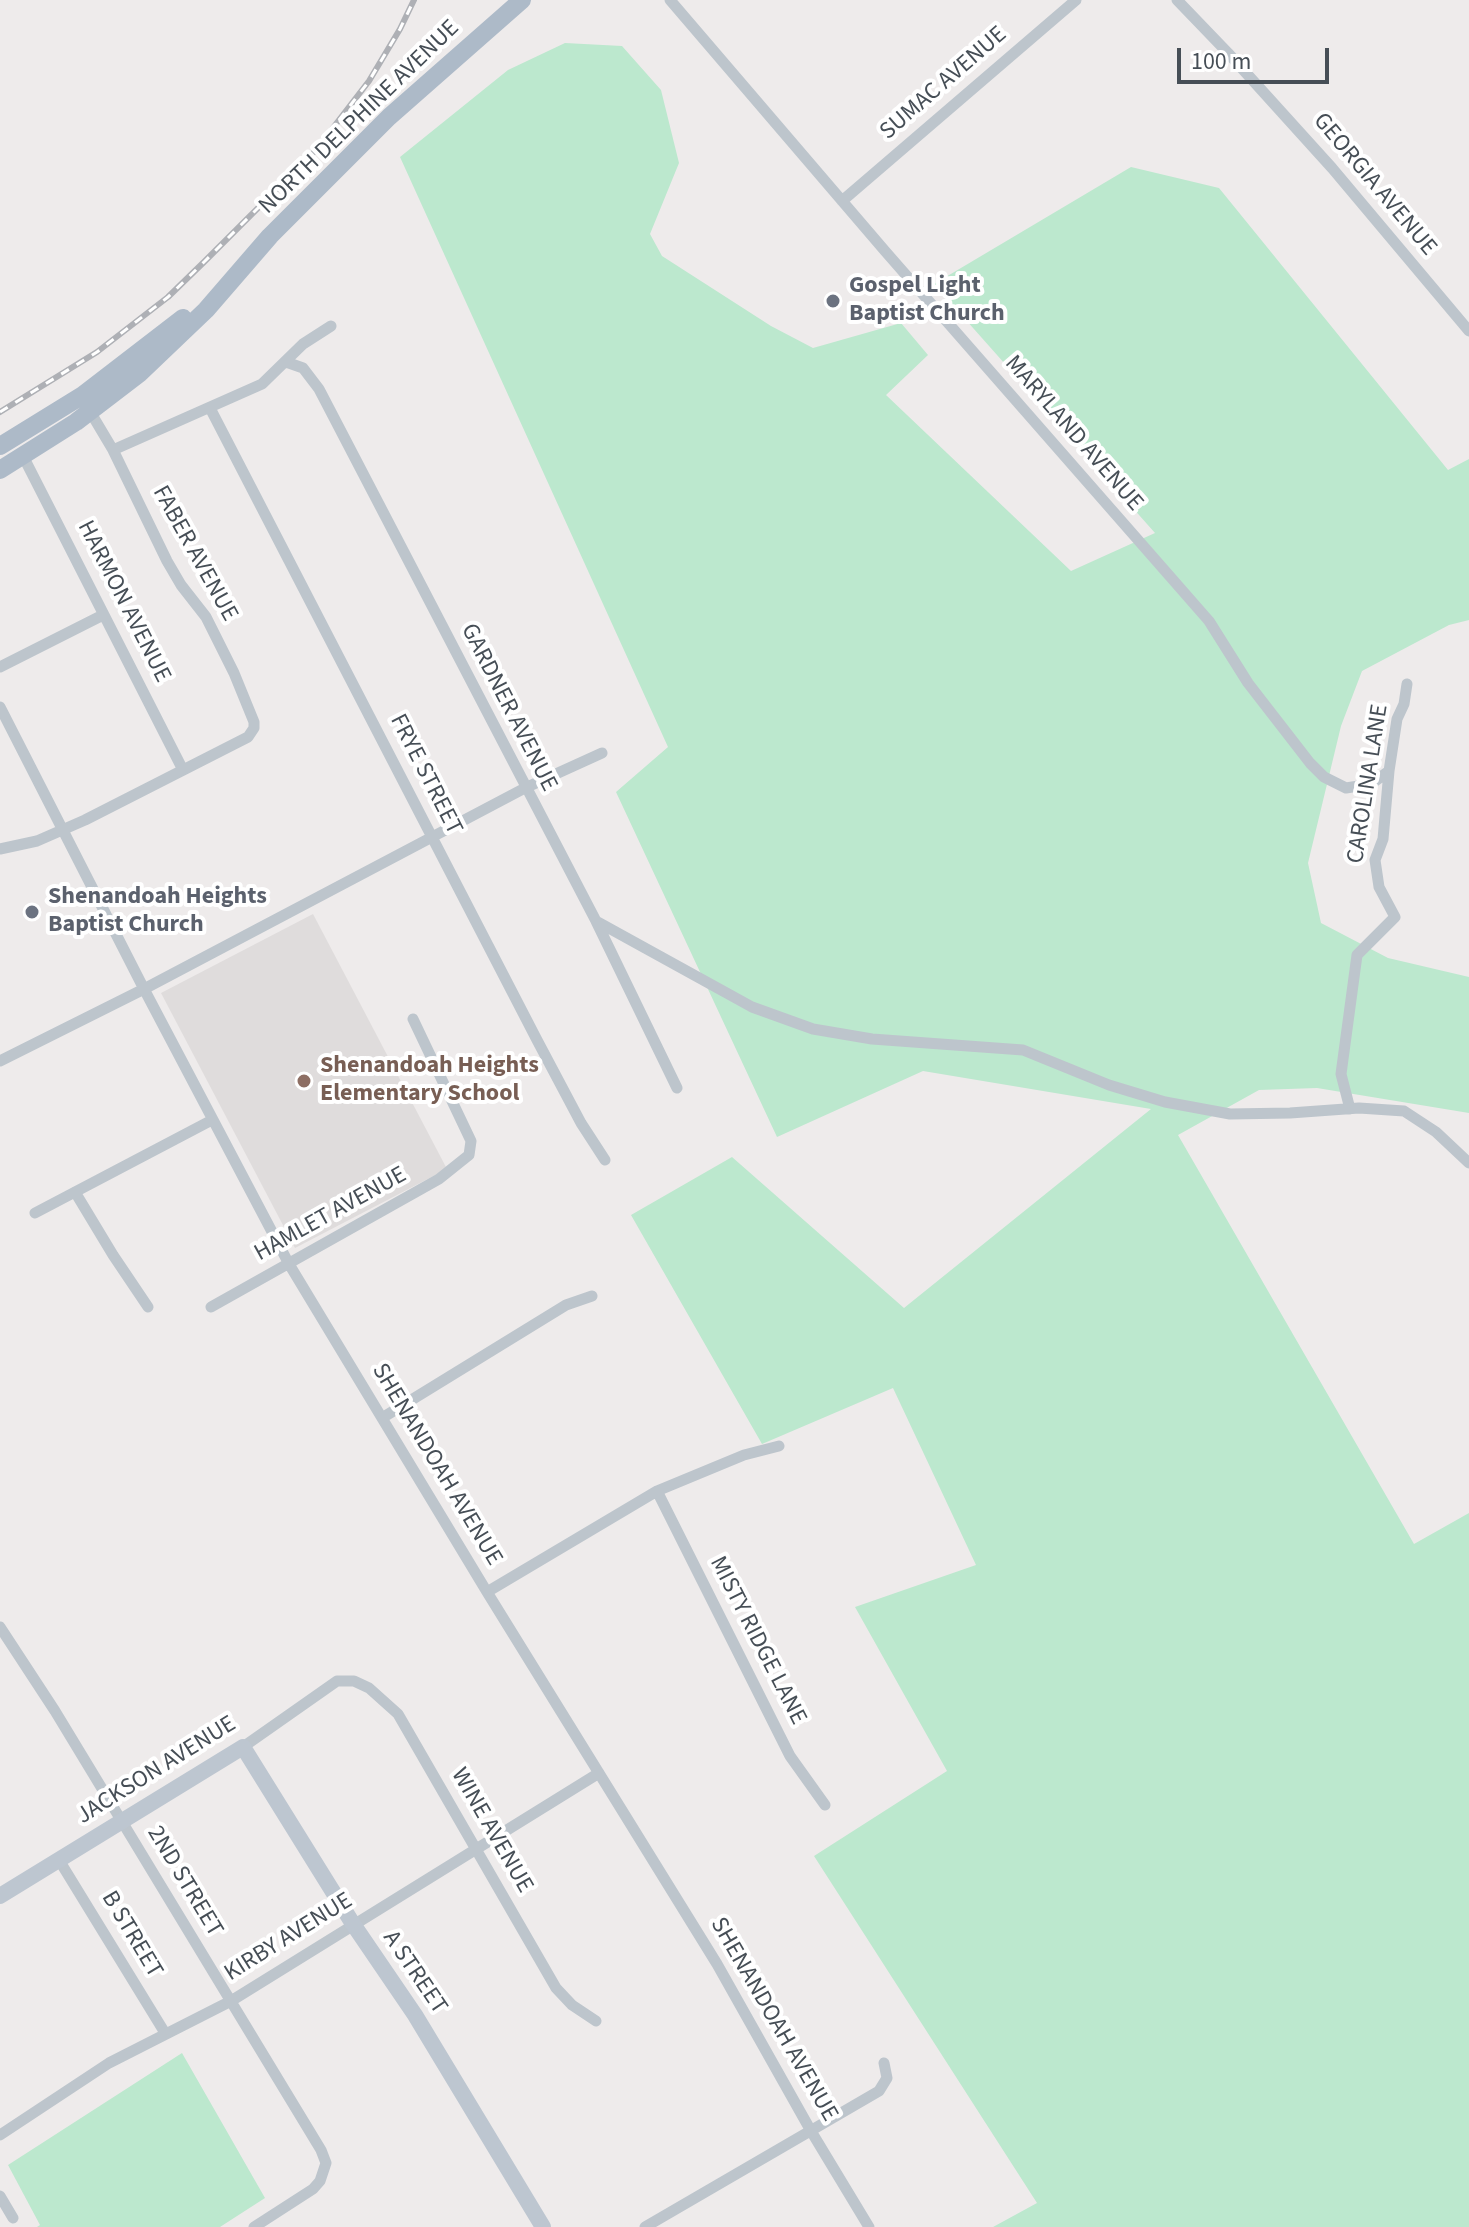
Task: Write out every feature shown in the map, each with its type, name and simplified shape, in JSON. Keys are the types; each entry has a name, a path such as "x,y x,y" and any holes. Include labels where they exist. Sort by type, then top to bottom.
{"main road":[{"name":"NORTH DELPHINE AVENUE","path":"0,446 140,373 206,310 234,275 389,117 522,0"},
{"name":"NORTH DELPHINE AVENUE","path":"0,470 23,456 86,403"}],"street":[{"name":"MARYLAND AVENUE","path":"670,0 1209,621 1248,683 1310,763 1324,777 1346,788 1371,784 1389,771"},
{"name":"SUMAC AVENUE","path":"842,201 1076,0"},
{"name":"GEORGIA AVENUE","path":"1177,0 1332,168 1469,331"},
{"path":"113,450 262,384 303,344 331,326"},
{"name":"GARDNER AVENUE","path":"286,362 303,368 319,389 596,921 677,1088"},
{"name":"FABER AVENUE","path":"86,403 113,450 167,561 206,617 254,722 248,737 183,770"},
{"name":"FRYE STREET","path":"210,408 568,1099 605,1160"},
{"name":"HARMON AVENUE","path":"23,456 183,770"},
{"path":"0,667 103,615"},
{"name":"CAROLINA LANE","path":"1350,1109 1341,1074 1357,955 1395,917 1379,887 1375,860 1383,839 1397,719 1404,704 1407,684"},
{"name":"SHENANDOAH AVENUE","path":"0,707 289,1264 717,1964 869,2227"},
{"path":"0,1061 144,989 525,788 602,753"},
{"path":"0,849 37,841 63,830 183,770"},
{"path":"596,921 708,985 779,1018 834,1034 1023,1050 1109,1085 1165,1102 1230,1114 1350,1109 1404,1111 1436,1132 1469,1163"},
{"name":"HAMLET AVENUE","path":"211,1307 439,1179 469,1155 471,1141 413,1019"},
{"path":"35,1213 212,1120"},
{"path":"75,1192 148,1307"},
{"path":"382,1418 566,1305 592,1296"},
{"path":"487,1592 657,1491 744,1455 779,1446"},
{"name":"MISTY RIDGE LANE","path":"657,1491 790,1756 825,1805"},
{"name":"2ND STREET","path":"0,1627 5,1646 121,1821 326,2163 324,2175 313,2189 254,2227"},
{"name":"WINE AVENUE","path":"337,1681 348,1680 365,1686 397,1712 556,1988 572,2005 596,2021"},
{"name":"JACKSON AVENUE","path":"0,1896 243,1747 337,1681"},
{"name":"A STREET","path":"243,1747 353,1924 415,2015 543,2227"},
{"name":"KIRBY AVENUE","path":"0,2135 109,2063 231,2001 599,1773"},
{"name":"B STREET","path":"59,1860 165,2033"},
{"path":"645,2227 883,2088 887,2078 884,2063"},
{"path":"0,2196 13,2218"}],"shaded area":[{"name":"Shenandoah Heights Elementary School","path":"313,914 447,1169 295,1248 161,993"}],"green space":[{"path":"565,43 622,46 661,90 679,163 650,234 662,256 771,326 813,348 901,323 928,355 886,395 1071,571 1155,533 934,284 1131,167 1219,188 1448,470 1469,459 1469,620 1449,625 1362,671 1341,726 1308,863 1321,923 1388,958 1469,977 1469,1113 1317,1088 1259,1090 1178,1135 1414,1544 1469,1513 1469,2227 993,2227 1037,2203 814,1856 947,1771 855,1607 976,1565 893,1388 762,1444 631,1215 732,1157 904,1308 1151,1109 923,1071 777,1137 616,792 668,747 400,157 508,70"},
{"path":"182,2053 265,2198 220,2227 37,2227 40,2225 8,2165"}],"railway":[{"path":"0,412 97,352 168,297 204,262 316,150 369,81 414,0"}],"place":[{"name":"Gospel Light Baptist Church","path":"833,301"},
{"name":"Shenandoah Heights Baptist Church","path":"32,912"},
{"name":"Shenandoah Heights Elementary School","path":"304,1081"}]}
